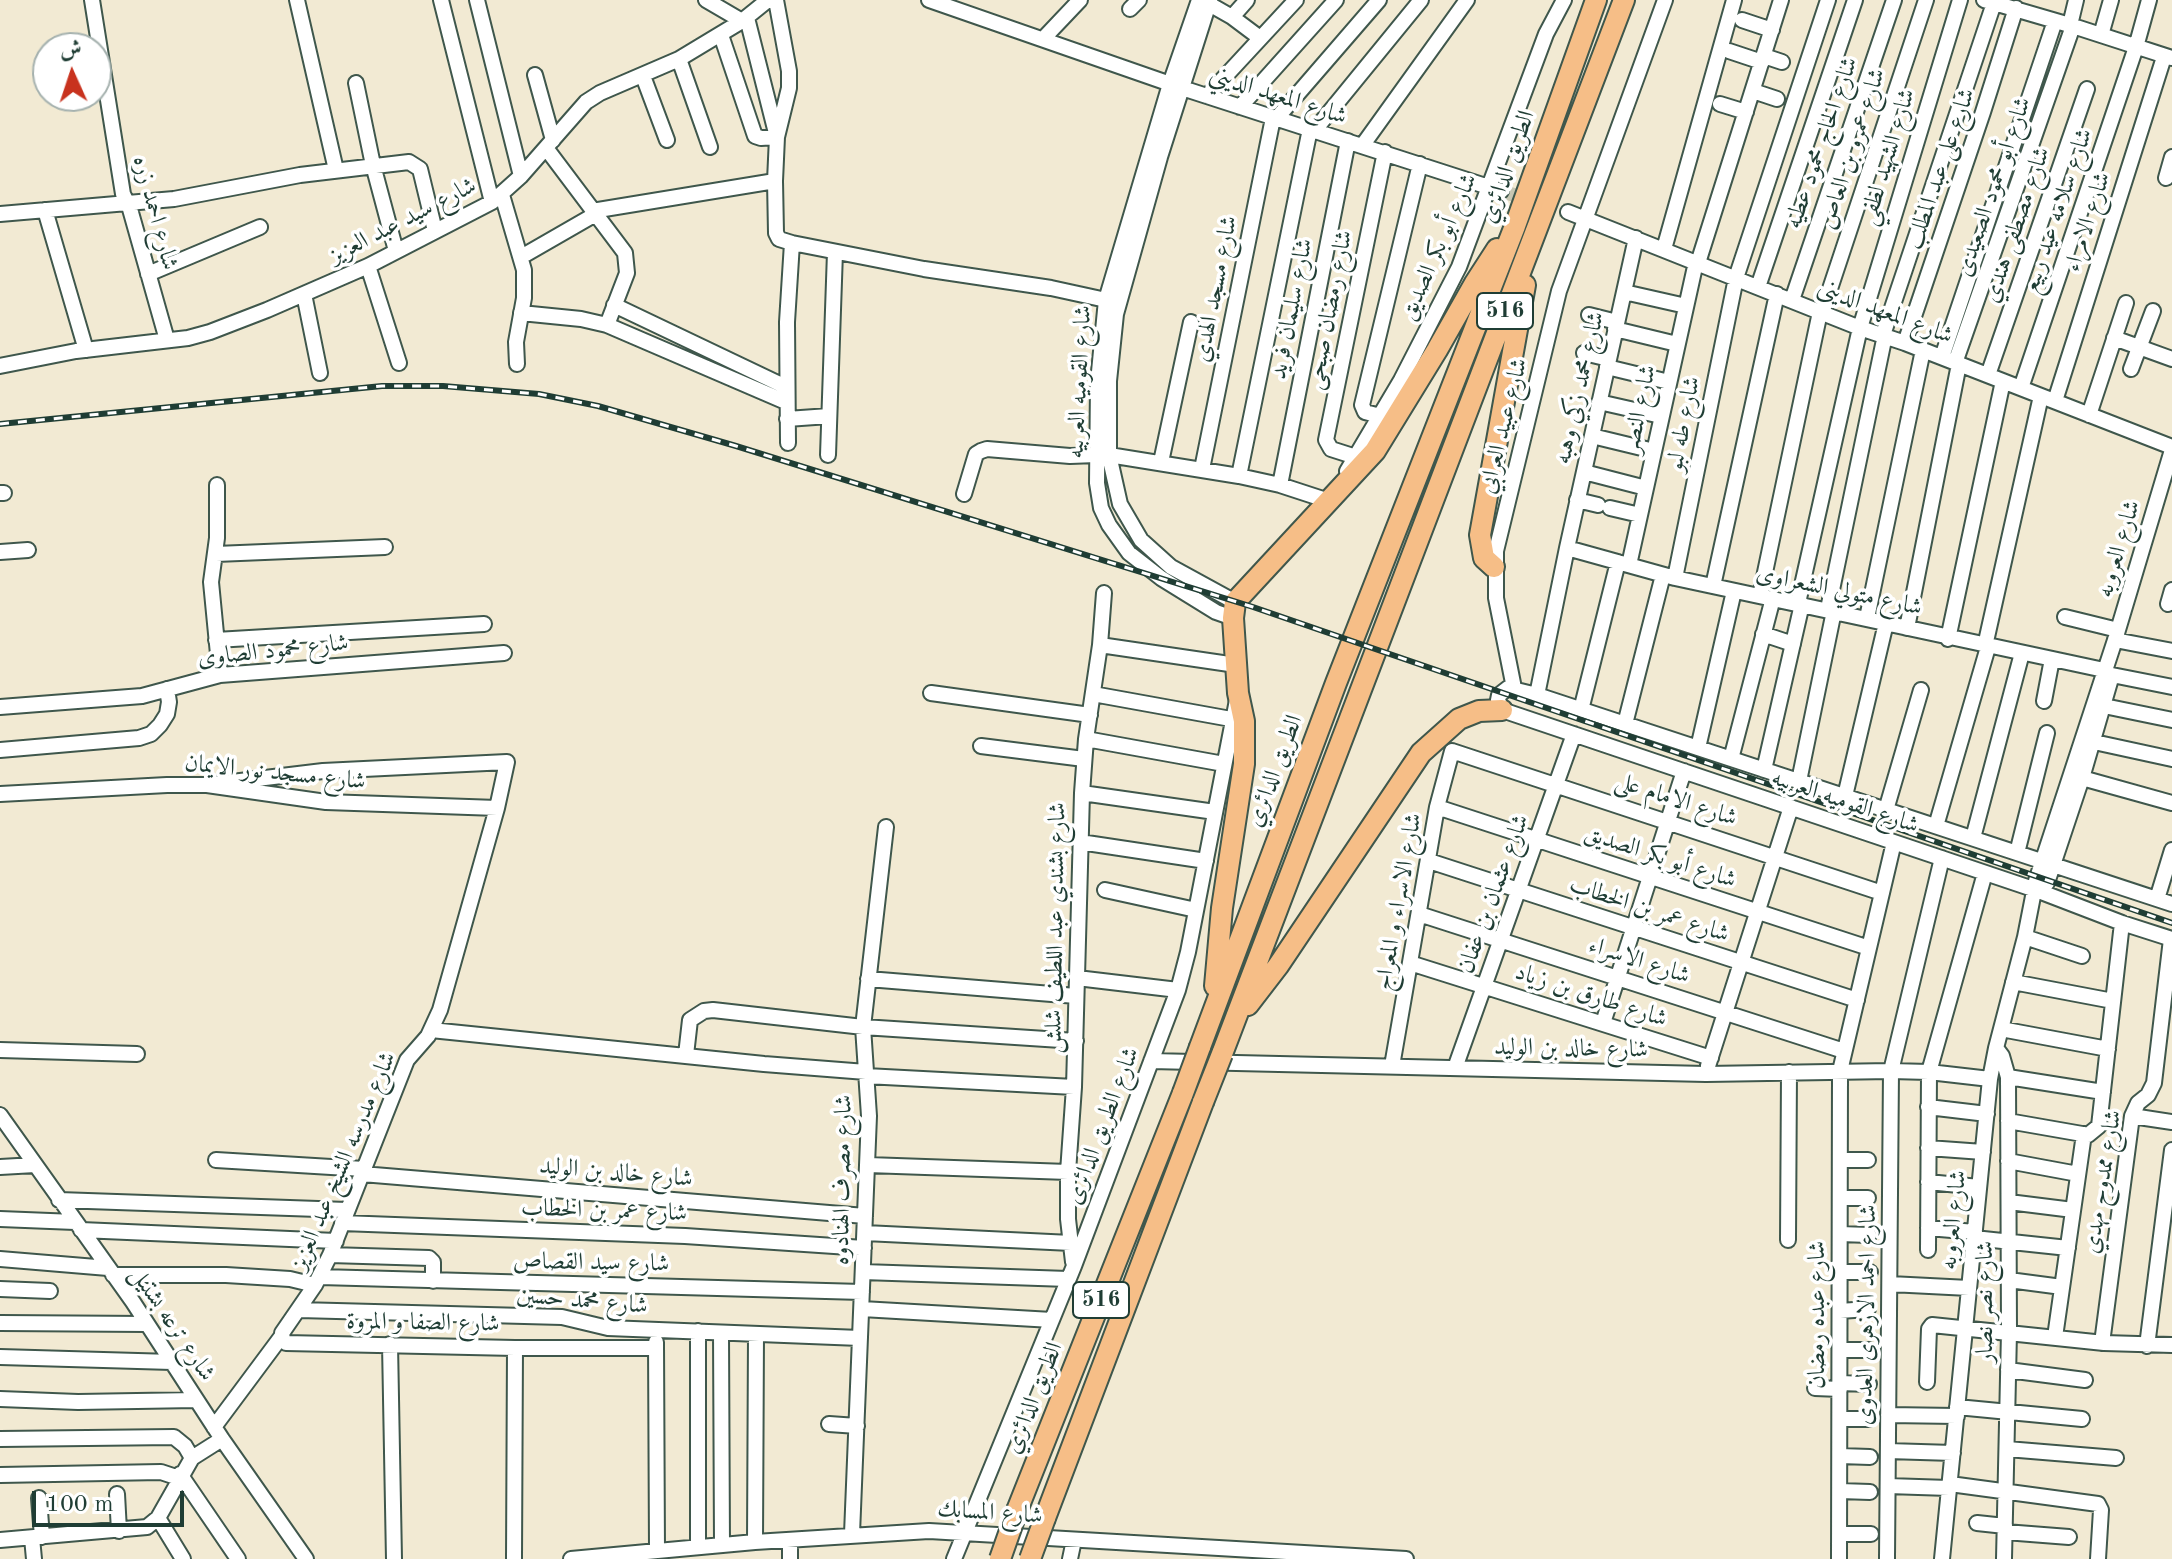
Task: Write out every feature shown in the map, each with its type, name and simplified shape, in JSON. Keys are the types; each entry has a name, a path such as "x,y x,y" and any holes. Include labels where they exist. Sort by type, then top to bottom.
{"highway":[{"name":"الطريق الدائري","path":"1000,1559 1183,1093 1336,683 1515,226 1596,0"},
{"name":"الطريق الدائري","path":"1030,1559 1624,0"},
{"path":"1494,567 1484,558 1480,535 1539,220"},
{"path":"1213,1010 1221,919 1244,764 1234,610 1375,451 1475,283 1515,226"},
{"path":"1238,1017 1278,966 1421,753 1459,719 1479,711 1502,710"}],"street":[{"name":"شارع احمد زره","path":"92,0 123,194 167,340"},
{"path":"297,0 336,170"},
{"path":"441,0 497,199 521,257 525,284 516,342 517,364"},
{"path":"477,0 521,176"},
{"path":"706,0 745,19 777,137"},
{"name":"شارع سيد عبد العزيز","path":"0,366 210,332 368,266 497,199 586,102 679,59 721,35 768,0"},
{"path":"776,0 789,71 789,88 777,137 776,233 779,239 924,269 1051,288 1106,300"},
{"name":"شارع المعهد الديني","path":"929,0 1176,86 1495,189"},
{"path":"1043,39 1080,0"},
{"path":"1232,17 1247,0"},
{"path":"1207,96 1296,0"},
{"path":"1240,107 1336,0"},
{"path":"1274,118 1379,0"},
{"path":"1239,476 1312,130 1421,0"},
{"path":"1355,144 1467,0"},
{"name":"شارع أبو بكر الصديق","path":"1329,501 1380,416 1459,267 1495,189 1546,34 1564,0"},
{"name":"شارع عبيد العرابي","path":"1514,688 1496,598 1496,551 1559,291 1665,0"},
{"path":"1664,249 1734,0"},
{"name":"شارع النصر","path":"1581,710 1640,515 1697,262 1780,0"},
{"name":"شارع طه لبو","path":"1625,724 1669,576 1736,278 1828,0"},
{"path":"1758,287 1855,0"},
{"name":"شارع الحاج محمود عطيه","path":"1792,300 1894,0"},
{"name":"شارع عمرو بن العاص","path":"1731,759 1763,634 1766,597 1821,312 1926,0"},
{"name":"شارع الشهيد لطفي","path":"1764,770 1860,328 1960,0"},
{"path":"2037,16 2040,0"},
{"path":"1907,628 1952,361 2076,0"},
{"path":"2101,35 2111,0"},
{"name":"شارع سلامه عيد ربيع","path":"2021,388 2149,0"},
{"path":"1206,1 1260,38"},
{"name":"شارع القوميه العربيه","path":"1206,1 1106,300 1101,333 1103,455 1120,504 1141,540 1171,567 1234,610"},
{"path":"1799,781 1884,335 1989,2 2017,5 2037,16 2170,56"},
{"name":"شارع على عبد المطلب","path":"1905,343 2017,5"},
{"path":"1742,20 1772,30"},
{"path":"721,35 755,136 777,137"},
{"path":"1729,51 1782,62"},
{"name":"شارع الامراء","path":"1936,826 1987,646 2048,399 2170,56"},
{"path":"679,59 710,147"},
{"path":"535,75 549,144 593,213 625,253 628,264 607,325"},
{"path":"643,76 667,140"},
{"path":"356,83 373,165 396,251"},
{"name":"شارع القوميه العربيه","path":"1103,455 1116,314 1176,86"},
{"name":"شارع مصطفى هندي","path":"1988,375 2087,89"},
{"path":"1753,91 1777,99"},
{"path":"1720,104 1746,112"},
{"name":"شارع مسجد الهدي","path":"1202,469 1274,118"},
{"name":"شارع سليمان فريد","path":"1280,485 1355,144"},
{"name":"شارع رمضان صبحى","path":"1356,457 1331,449 1326,440 1385,152"},
{"path":"2166,178 2172,157"},
{"path":"0,214 194,196 290,177 409,162 417,165 435,231"},
{"path":"1380,416 1365,412 1362,405 1420,164"},
{"path":"521,257 593,213 775,181"},
{"path":"45,210 86,350"},
{"path":"1568,212 1584,217"},
{"name":"شارع المعهد الدينى","path":"1584,217 2172,449"},
{"path":"148,274 260,227"},
{"name":"شارع محمد زكي وهبه","path":"1537,695 1636,238"},
{"path":"788,443 786,394 792,243"},
{"path":"828,455 835,252"},
{"path":"368,266 399,363"},
{"path":"1624,292 1686,306"},
{"path":"304,294 320,373"},
{"path":"1713,586 1777,294"},
{"path":"2089,415 2126,303"},
{"path":"614,305 786,394"},
{"path":"2131,369 2153,311"},
{"path":"521,313 607,325 786,394"},
{"path":"1589,315 1677,344"},
{"path":"1161,462 1191,322"},
{"path":"2114,338 2172,359"},
{"path":"1867,618 1923,350"},
{"path":"1584,353 1669,382"},
{"path":"1948,639 2003,381"},
{"path":"1599,402 1661,416"},
{"path":"787,419 829,416"},
{"path":"1592,436 1654,451"},
{"path":"964,494 976,454 987,449 1070,456 1103,455 1161,462 1280,485 1329,501"},
{"name":"شارع العروبه","path":"1942,1559 1990,1079 1996,1048 2036,890 2045,885 2047,863 2172,449"},
{"path":"1584,472 1646,488"},
{"path":"217,485 216,554 211,582 220,675"},
{"path":"1577,500 1640,515"},
{"path":"216,554 385,547"},
{"name":"شارع متولي الشعراوى","path":"1567,548 1734,591 1867,618 1948,639 2108,669 2172,687"},
{"path":"0,552 28,550"},
{"path":"1698,748 1734,591"},
{"name":"شارع بشندي عبد اللطيف شلش","path":"1071,1272 1068,1172 1076,1041 1082,793 1104,593"},
{"path":"2065,617 2172,651"},
{"path":"1845,796 1886,623"},
{"path":"216,640 484,624"},
{"path":"1763,634 1793,644"},
{"path":"1100,645 1236,665"},
{"name":"شارع محمود الصاوى","path":"0,707 142,696 220,675 504,653"},
{"path":"1973,838 2022,653"},
{"path":"2044,701 2052,659"},
{"name":"شارع العروبه","path":"2047,863 2094,742 2104,706 2108,669"},
{"path":"1502,710 1499,695 1508,688 1514,688"},
{"name":"شارع القوميه العربيه","path":"1514,688 2172,904"},
{"path":"0,750 139,738 151,734 167,714 167,689"},
{"path":"1886,810 1921,690"},
{"path":"931,693 1090,715"},
{"path":"1093,694 1239,720"},
{"path":"2104,706 2172,720"},
{"name":"شارع القوميه العربيه","path":"1502,710 2172,939"},
{"name":"شارع الطريق الدائرى","path":"954,1559 1071,1272 1178,990 1224,764 1239,720"},
{"path":"2017,853 2047,733"},
{"name":"شارع عثمان بن عفان","path":"1455,1068 1574,734"},
{"path":"1086,739 1224,764"},
{"path":"2094,742 2172,759"},
{"path":"981,746 1084,759"},
{"name":"شارع الامام على","path":"1455,751 1882,893"},
{"name":"شارع الاسراء و المعراج","path":"1392,1066 1437,807 1450,754 1455,751"},
{"name":"شارع مدرسه الشيخ عبد العزيز","path":"207,785 323,771 507,762 440,1010 419,1049 407,1060 317,1281 284,1340 218,1433"},
{"path":"1603,1023 1684,771"},
{"path":"2082,778 2172,803"},
{"name":"شارع مسجد نور الايمان","path":"0,794 207,785 349,803 497,808"},
{"path":"1082,793 1215,812"},
{"name":"شارع أبو بكر الصديق","path":"1437,807 1869,948"},
{"path":"1706,1074 1791,807"},
{"name":"شارع مصرف الهنادوه","path":"852,1534 868,1165 869,1116 863,1027 886,827"},
{"path":"1080,842 1206,861"},
{"name":"شارع عبده رمضان","path":"1839,1559 1840,1071 1894,842"},
{"path":"2157,899 2172,850"},
{"name":"شارع احمد الازهرى العدوى","path":"1887,1559 1891,1071 1942,858"},
{"name":"شارع عمر بن الخطاب","path":"1429,861 1857,1000"},
{"path":"1928,1250 1929,1072 1985,873"},
{"path":"1105,890 1196,910"},
{"name":"شارع الاسراء","path":"1419,914 1844,1051"},
{"path":"2055,1337 2078,1174 2088,1134 2099,1126 2122,923"},
{"path":"2025,937 2082,956"},
{"name":"شارع ممدوح مهدي","path":"2102,1343 2132,1116 2154,1083 2172,939"},
{"name":"شارع طارق بن زياد","path":"1410,963 1711,1058"},
{"path":"1077,978 1178,990"},
{"path":"868,979 1076,996"},
{"path":"2013,982 2113,1001"},
{"path":"686,1055 690,1020 704,1011 863,1027 1076,1041"},
{"path":"2001,1029 2108,1049"},
{"path":"431,1030 866,1074 1074,1087"},
{"name":"شارع نصر نصار","path":"1996,1048 2002,1056 2008,1077 2009,1332 2004,1559"},
{"path":"0,1050 137,1054"},
{"name":"شارع خالد بن الوليد","path":"1151,1061 1706,1074 1891,1071 1990,1079"},
{"path":"1788,1240 1789,1072"},
{"path":"2008,1077 2103,1092"},
{"path":"1928,1107 1987,1114"},
{"name":"شارع ترعه بشتيل","path":"0,1115 111,1271 306,1559"},
{"path":"2132,1116 2172,1122"},
{"path":"2008,1121 2088,1134"},
{"path":"1928,1148 1983,1152"},
{"path":"2147,1346 2172,1150"},
{"name":"شارع خالد بن الوليد","path":"216,1160 865,1216"},
{"path":"1840,1160 1868,1160"},
{"path":"2008,1161 2078,1174"},
{"path":"0,1167 35,1165"},
{"path":"868,1165 1068,1172"},
{"path":"1928,1182 1979,1187"},
{"path":"1840,1198 1868,1198"},
{"name":"شارع عمر بن الخطاب","path":"59,1200 685,1236 1071,1243"},
{"path":"2009,1202 2073,1210"},
{"path":"0,1219 429,1258 433,1262 433,1281"},
{"path":"1928,1228 2009,1242 2068,1248"},
{"path":"1840,1234 1869,1235"},
{"name":"شارع سيد القصاص","path":"0,1259 111,1271 317,1281 862,1292"},
{"path":"863,1272 1071,1272"},
{"path":"1840,1272 1870,1272"},
{"path":"2009,1280 2062,1287"},
{"path":"1890,1284 1969,1288"},
{"path":"0,1289 50,1291"},
{"path":"862,1309 1052,1320"},
{"path":"1840,1311 1868,1309"},
{"name":"شارع محمد حسين","path":"299,1310 562,1317 599,1327 860,1338"},
{"path":"0,1323 147,1324"},
{"path":"1927,1382 1930,1326 1965,1327 2102,1343 2172,1345"},
{"path":"656,1330 660,1553"},
{"path":"688,1551 698,1331"},
{"path":"721,1333 722,1545"},
{"path":"755,1542 756,1334"},
{"name":"شارع الصفا و المروة","path":"284,1340 515,1348 656,1348"},
{"path":"390,1344 394,1559"},
{"path":"514,1559 515,1348"},
{"path":"1840,1350 1869,1350"},
{"path":"0,1357 172,1362"},
{"path":"2008,1370 2085,1380"},
{"path":"1815,1388 1869,1384"},
{"path":"0,1399 78,1402 196,1400"},
{"path":"1888,1415 2007,1412 2082,1419"},
{"path":"1840,1419 1869,1419"},
{"path":"829,1424 857,1426"},
{"path":"0,1540 141,1529 158,1518 192,1458 218,1433"},
{"path":"0,1439 174,1437 185,1446 192,1458"},
{"path":"2007,1449 2116,1458"},
{"path":"1888,1451 1953,1453"},
{"path":"1840,1456 1870,1457"},
{"path":"0,1475 161,1472 180,1476 238,1559"},
{"path":"1888,1486 1950,1486 2095,1503 2100,1506 2098,1559"},
{"path":"1840,1491 1870,1492"},
{"path":"117,1494 119,1531"},
{"path":"34,1559 39,1498"},
{"path":"158,1518 183,1559"},
{"path":"1977,1523 2069,1537"},
{"name":"شارع المسابك","path":"572,1559 633,1556 852,1534 929,1531 1129,1543 1192,1553 1406,1559"},
{"path":"1840,1534 1871,1534"},
{"path":"790,1540 790,1559"},
{"path":"1070,1559 1074,1540"},
{"path":"1129,1543 1129,1559"}],"tunnel":[{"path":"1501,191 1568,212"}],"railway":[{"path":"0,424 382,386 443,386 539,394 598,406 1253,607 2172,923"}]}
